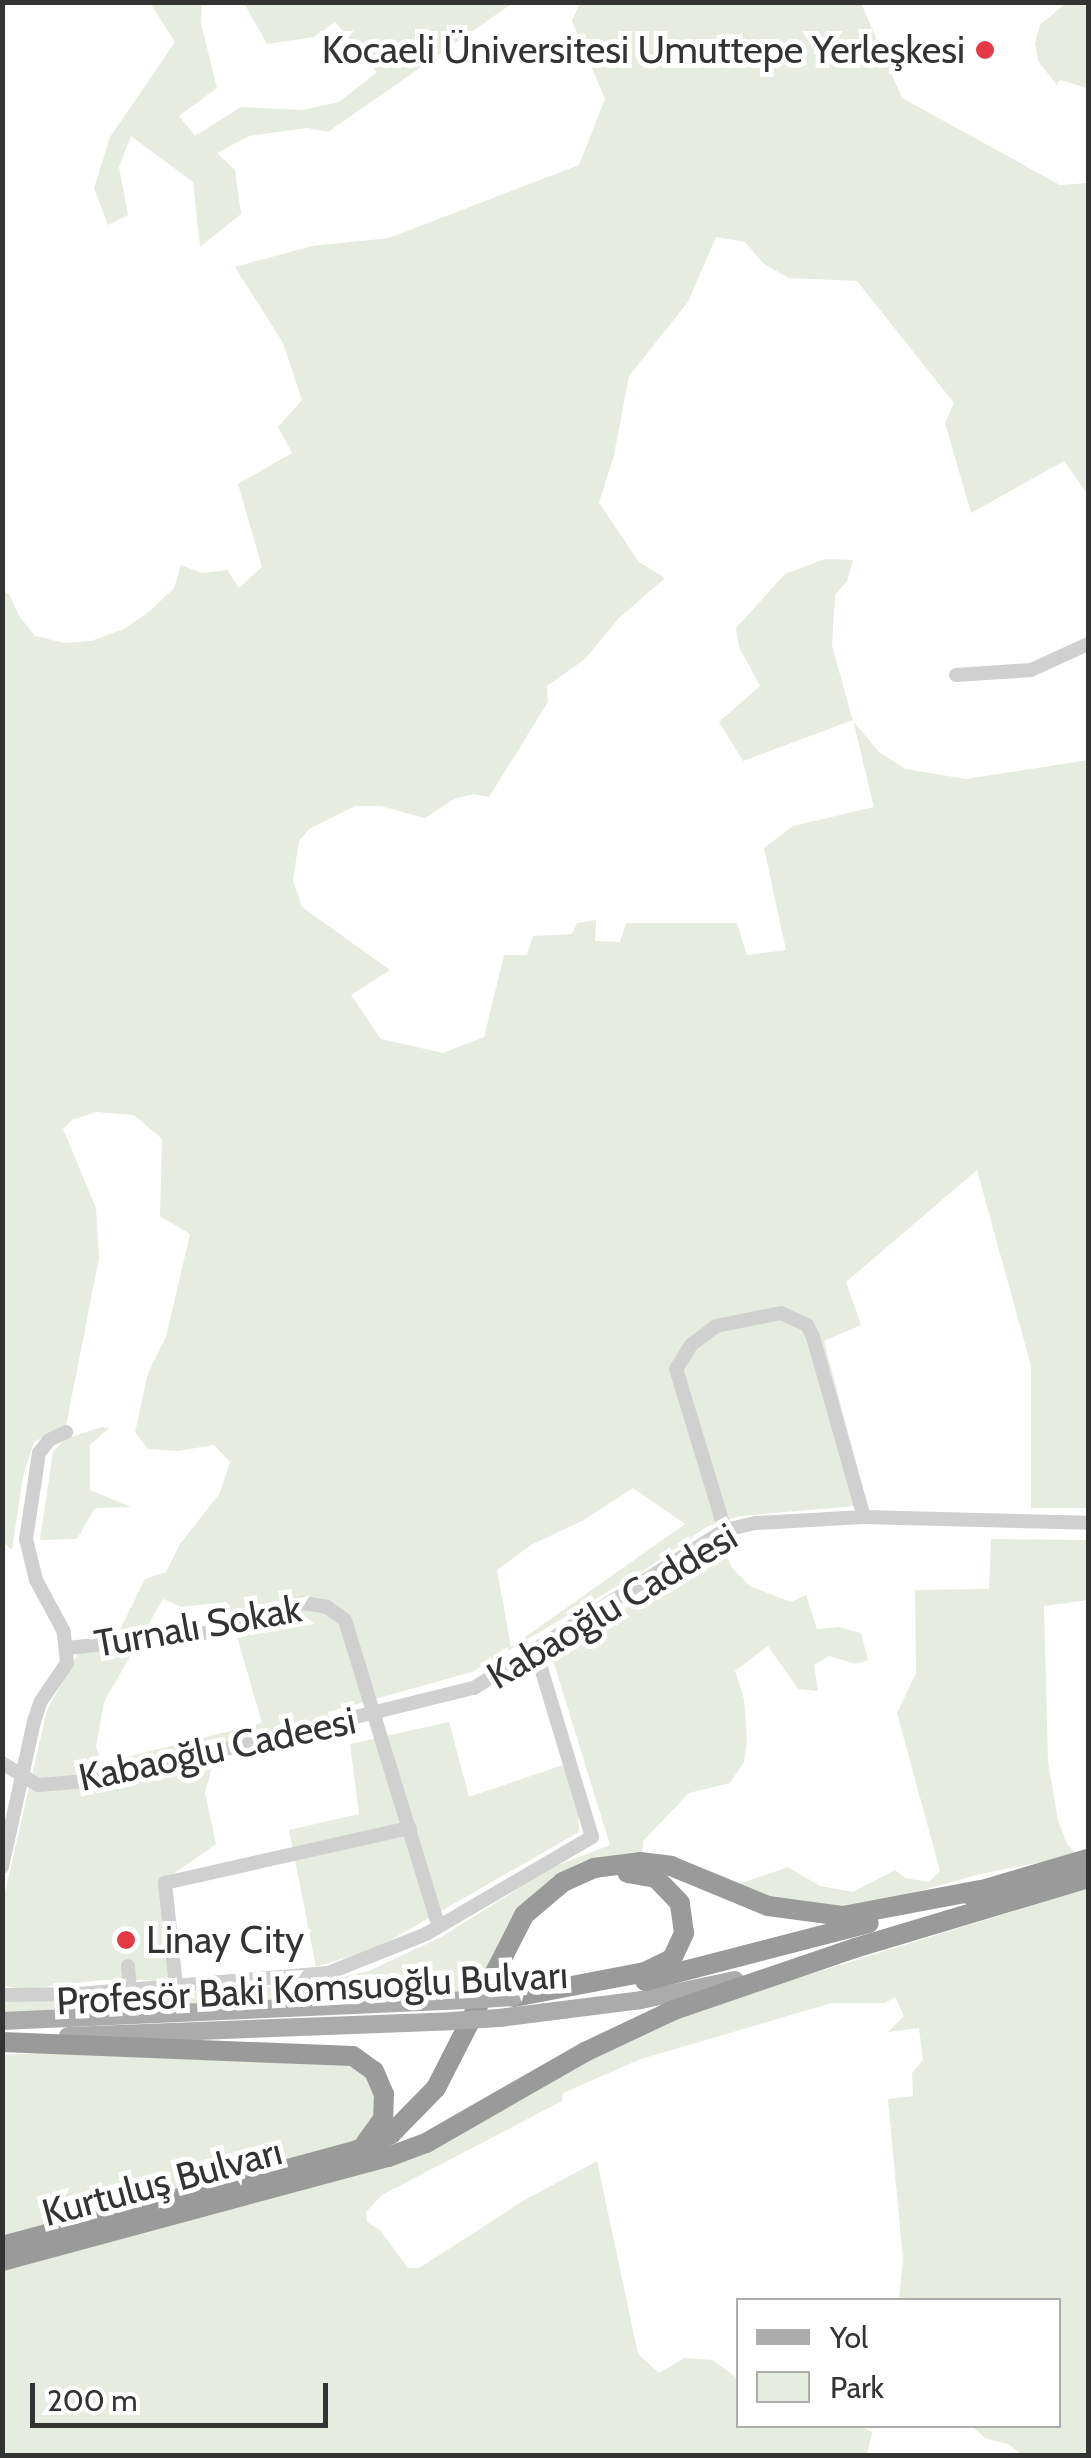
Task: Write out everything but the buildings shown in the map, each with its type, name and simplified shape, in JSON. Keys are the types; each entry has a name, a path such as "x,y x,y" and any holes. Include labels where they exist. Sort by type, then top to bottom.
{"highway":[{"name":"Profesör Baki Komsuoğlu Bulvarı","path":"514,1997 703,1969 1088,1859"},
{"path":"339,2163 384,2138 423,2105 447,2068 514,1928 536,1902 577,1874 608,1864 656,1864 768,1906 843,1916 980,1890"},
{"path":"339,2163 399,2142 440,2103 513,1950 552,1902 588,1882 626,1873 656,1878 675,1894 684,1912 684,1933 678,1951 664,1964 645,1972 514,1997"},
{"name":"Profesör Baki Komsuoğlu Bulvarı","path":"856,1948 1088,1878"},
{"path":"339,2163 426,2142 646,2022 856,1948"},
{"path":"2,2040 352,2056 378,2077 384,2110 370,2139 339,2163"},
{"name":"Kurtuluş Bulvarı","path":"2,2246 339,2163"},
{"name":"Kurtuluş Bulvarı","path":"2,2261 339,2163"}],"main road":[{"name":"Profesör Baki Komsuoğlu Bulvarı","path":"2,2040 499,2018 672,1995 856,1948"},
{"name":"Profesör Baki Komsuoğlu Bulvarı","path":"2,2021 514,1997"}],"street":[{"path":"956,675 1031,670 1088,644"},
{"path":"725,1530 676,1369 691,1345 716,1326 781,1313 808,1324 814,1337 864,1517"},
{"path":"2,1867 41,1701 66,1662 68,1648 28,1559 26,1539 39,1453 48,1440 66,1432"},
{"name":"Kabaoğlu Caddesi","path":"378,1714 474,1688 725,1530 787,1520 864,1517 1088,1523"},
{"name":"Turnalı Sokak","path":"68,1648 214,1632 304,1603 327,1608 345,1620 378,1714 438,1925"},
{"path":"2,1995 328,1973 392,1950 592,1837 536,1652"},
{"name":"Kabaoğlu Cadeesi","path":"2,1763 38,1785 101,1780 378,1714"},
{"path":"176,1986 165,1883 410,1828"},
{"path":"128,1966 130,1987"}],"green space":[{"path":"202,2 201,23 217,88 179,116 195,136 241,107 302,110 339,102 377,72 335,22 314,37 267,44 244,3 513,3 328,132 307,128 249,136 217,153 235,170 241,214 200,247 193,182 131,136 119,167 128,215 108,225 94,188 110,137 175,42 150,3"},
{"path":"580,3 861,3 902,98 1060,185 1088,183 1088,495 1064,461 971,513 945,423 954,403 857,281 789,278 764,264 745,242 716,237 688,302 629,376 614,455 599,503 639,562 665,578 619,618 585,659 547,686 548,702 489,797 474,794 454,799 425,818 380,806 355,806 309,829 299,841 293,880 302,907 390,970 351,995 381,1039 443,1053 484,1037 504,955 527,955 533,936 572,934 577,923 596,920 595,941 620,942 626,923 737,923 747,955 786,950 764,848 793,826 874,807 853,721 879,752 905,769 966,779 1088,760 1088,1508 1031,1508 1031,1366 977,1170 846,1282 861,1325 824,1341 867,1505 740,1516 708,1526 646,1569 472,1672 328,1712 331,1733 265,1737 229,1748 213,1763 205,1793 216,1844 159,1884 170,1980 103,1980 25,1989 3,1986 3,1901 47,1710 86,1639 114,1642 145,1579 166,1572 180,1544 220,1493 230,1462 214,1445 178,1451 148,1449 135,1432 148,1373 166,1337 190,1234 160,1216 162,1139 134,1115 96,1112 72,1120 63,1129 96,1208 99,1258 66,1426 34,1442 23,1476 12,1550 3,1542 3,593 9,594 19,616 35,636 65,643 91,641 124,629 150,611 174,588 181,565 202,573 227,570 239,588 262,567 238,484 292,453 278,427 302,400 283,343 235,267 312,246 389,238 579,165 605,99 572,21","holes":["633,1488 685,1524 511,1647 497,1570 531,1545 584,1520","163,1599 181,1607 227,1602 262,1723 103,1763 96,1747 104,1702"]},
{"path":"1066,3 1088,3 1088,88 1060,80 1057,85 1038,61 1035,43 1040,25"},
{"path":"825,559 853,560 847,581 835,595 832,646 853,720 743,761 719,722 760,686 739,647 736,628 785,574"},
{"path":"109,1428 90,1445 90,1490 131,1507 95,1508 77,1539 40,1540 53,1452 65,1439"},
{"path":"991,1539 1088,1540 1088,1600 1044,1606 1048,1762 1058,1820 1067,1844 1077,1855 980,1874 858,1908 800,1906 733,1886 788,1867 820,1886 853,1892 895,1870 905,1878 929,1882 940,1871 897,1713 916,1673 915,1590 989,1589"},
{"path":"731,1542 737,1546 727,1556 732,1568 750,1586 791,1602 806,1595 817,1629 839,1627 861,1633 868,1660 856,1664 829,1656 814,1665 818,1691 798,1689 768,1646 735,1671 744,1699 747,1740 744,1762 730,1783 689,1793 643,1841 642,1856 632,1856 509,1922 475,1990 3,2016 2,2002 303,1986 369,1971 441,1937 553,1867 610,1845 553,1660 676,1572"},
{"path":"449,1722 469,1797 563,1765 578,1808 579,1832 377,1948 316,1967 289,1830 359,1814 350,1744"},
{"path":"1088,1888 1088,2455 1021,2455 1010,2445 985,2438 974,2428 1061,2428 1061,2298 899,2298 903,2259 888,2099 913,2096 912,2073 923,2060 919,2028 888,2032 904,2016 895,1997 885,2003 832,2003 641,2059 563,2093 562,2101 382,2195 366,2212 367,2222 380,2230 408,2268 419,2268 523,2201 597,2161 638,2354 659,2373 684,2358 713,2360 736,2377 736,2428 865,2428 872,2432 867,2455 3,2456 3,2271 379,2169 615,2045 702,2008"},
{"path":"59,2052 359,2066 370,2076 380,2106 365,2136 347,2145 3,2240 3,2055"}],"place":[{"name":"Kocaeli Üniversitesi Umuttepe Yerleşkesi","path":"985,50"},
{"name":"Linay City","path":"126,1940"}]}
